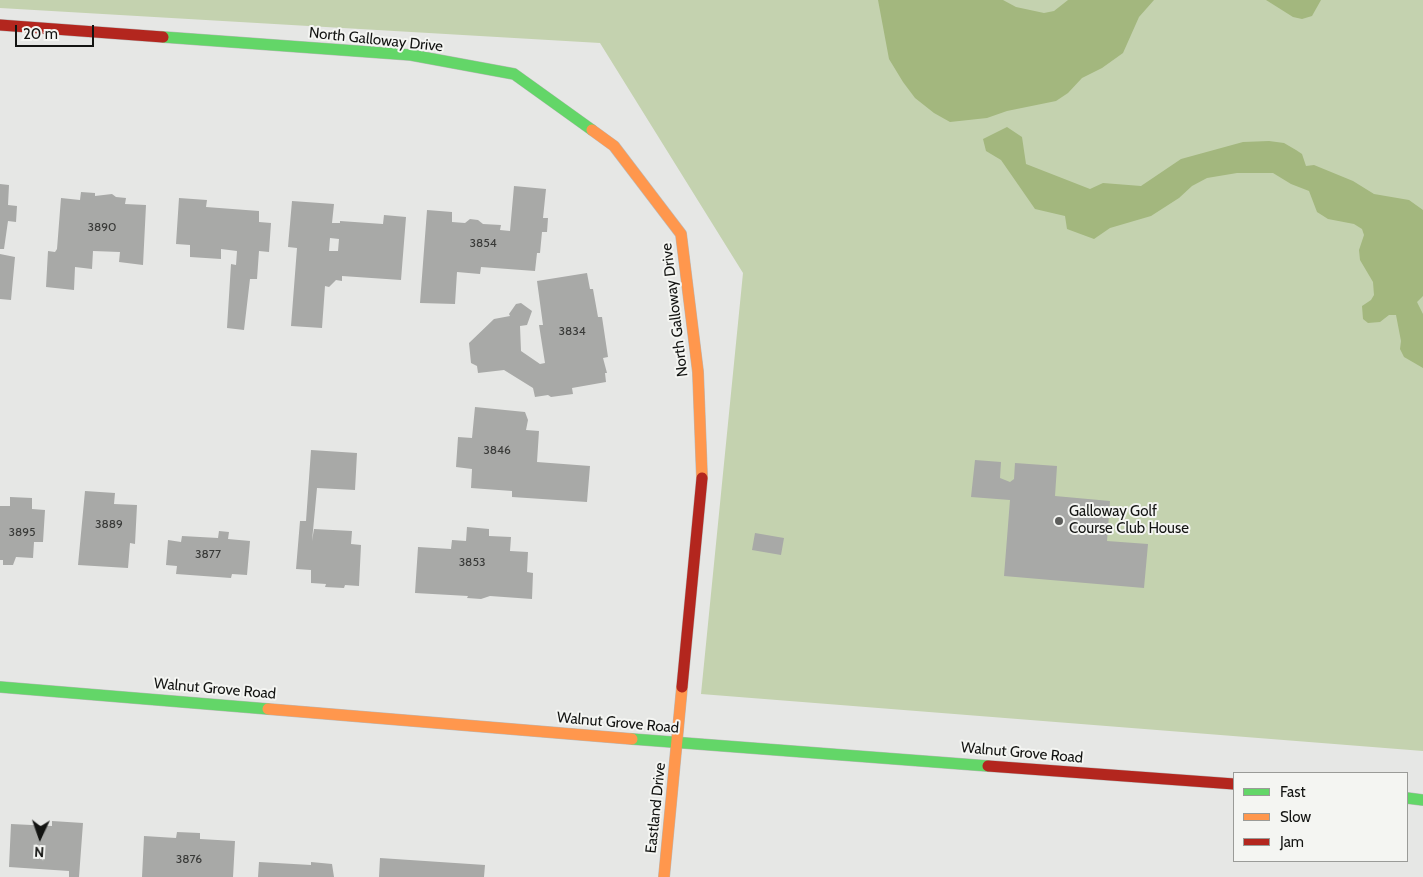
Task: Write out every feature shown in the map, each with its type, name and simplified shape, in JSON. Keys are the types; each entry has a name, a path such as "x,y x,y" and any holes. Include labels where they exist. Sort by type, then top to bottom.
{"street":[{"name":"North Galloway Drive","path":"0,25 411,55 514,74 614,146 681,234 698,372 702,472 678,743"},
{"name":"Walnut Grove Road","path":"0,687 678,743 1233,784"},
{"name":"Eastland Drive","path":"664,877 678,743"},
{"path":"1408,798 1423,800"}],"shaded area":[{"path":"0,0 1423,0 1423,751 701,694 743,273 600,43 0,8"},
{"path":"878,0 1003,0 1016,7 1044,13 1054,11 1068,0 1154,0 1139,17 1123,53 1102,68 1082,78 1068,93 1056,101 1007,111 987,118 950,122 934,113 915,98 889,59"},
{"path":"1266,0 1321,0 1312,16 1302,19 1293,17"},
{"path":"1007,127 1022,137 1026,164 1090,189 1103,183 1141,186 1181,159 1243,142 1269,141 1284,143 1302,154 1306,166 1314,165 1353,181 1374,194 1409,200 1423,210 1423,296 1417,302 1423,314 1423,368 1404,357 1400,349 1401,341 1396,315 1389,315 1380,322 1368,323 1363,319 1362,306 1371,300 1374,295 1373,282 1360,260 1359,250 1364,235 1362,229 1354,224 1328,219 1317,212 1309,191 1291,184 1273,173 1237,173 1207,178 1192,186 1179,198 1151,216 1110,228 1094,239 1067,229 1065,216 1035,209 1001,160 986,151 983,139"}],"building":[{"path":"0,184 9,185 8,205 17,206 16,222 8,221 4,249 0,249"},
{"path":"514,186 546,189 543,218 548,218 547,232 542,232 540,253 537,253 535,271 481,267 480,274 457,272 455,304 420,303 427,210 452,212 452,222 465,223 470,219 478,220 483,224 501,225 500,230 510,231"},
{"path":"81,192 95,193 95,196 112,194 116,197 126,198 125,204 146,205 143,265 119,262 120,252 93,251 92,269 75,267 74,290 46,287 48,251 55,252 57,249 61,198 80,200"},
{"path":"179,198 207,200 206,207 259,211 259,222 271,223 269,252 259,251 257,279 250,279 244,330 227,328 231,264 236,265 237,251 221,249 221,259 190,257 190,245 176,244"},
{"path":"292,201 334,204 332,223 340,223 340,221 383,224 384,215 406,217 401,280 342,276 342,281 336,280 329,287 325,286 322,328 291,326 297,248 288,247","holes":["330,238 339,239 338,251 329,251"]},
{"path":"0,254 15,257 11,300 0,299"},
{"path":"587,273 590,289 593,289 598,317 602,317 608,357 603,358 607,373 605,373 606,382 572,388 573,394 535,397 533,388 504,370 478,373 477,366 471,363 469,343 494,319 510,316 509,314 516,304 521,303 532,311 527,325 520,326 521,351 540,364 545,363 539,325 543,325 537,281"},
{"path":"475,407 525,412 528,420 526,430 539,431 537,462 590,466 587,502 512,497 512,491 471,488 472,469 456,467 458,437 472,438"},
{"path":"311,450 357,453 355,490 317,488 312,541 314,529 352,531 351,544 361,545 359,586 345,585 344,588 325,587 326,584 311,583 311,570 296,569 300,521 306,521"},
{"name":"Galloway Golf Course Club House","path":"975,460 1001,462 1000,478 1010,482 1014,479 1015,463 1057,466 1055,496 1110,501 1107,541 1148,544 1144,588 1004,576 1010,500 971,497"},
{"path":"85,491 115,493 114,504 137,505 135,544 130,543 128,568 78,565"},
{"path":"10,497 32,498 32,509 45,510 43,542 34,542 33,558 16,557 13,565 3,565 3,560 0,560 0,506 10,506"},
{"path":"467,527 489,529 489,536 511,537 510,551 528,552 527,572 533,573 532,599 490,596 481,599 467,598 468,596 415,593 418,547 451,549 452,540 466,541"},
{"path":"219,531 229,532 228,539 250,541 247,575 232,574 231,578 176,574 177,566 166,565 168,540 181,542 182,536 218,538"},
{"path":"755,533 784,538 781,555 752,550"},
{"path":"52,821 83,823 79,877 69,877 69,871 9,867 11,824 52,826"},
{"path":"177,832 200,833 200,839 235,841 233,877 142,877 144,836 176,838"},
{"path":"380,858 485,865 484,877 379,877"},
{"path":"259,862 311,865 311,862 332,864 334,877 258,877"}],"traffic: fast":[{"path":"163,37 411,55 514,74 592,130"},
{"path":"0,687 268,709"},
{"path":"632,739 988,766"},
{"path":"1408,798 1423,800"}],"traffic: slow":[{"path":"592,130 614,146 681,234 698,372 702,478"},
{"path":"664,877 682,687"},
{"path":"268,709 632,739"}],"traffic: jam":[{"path":"0,25 163,37"},
{"path":"682,687 702,478"},
{"path":"988,766 1233,784"}],"place":[{"name":"Galloway Golf Course Club House","path":"1059,521"}]}
